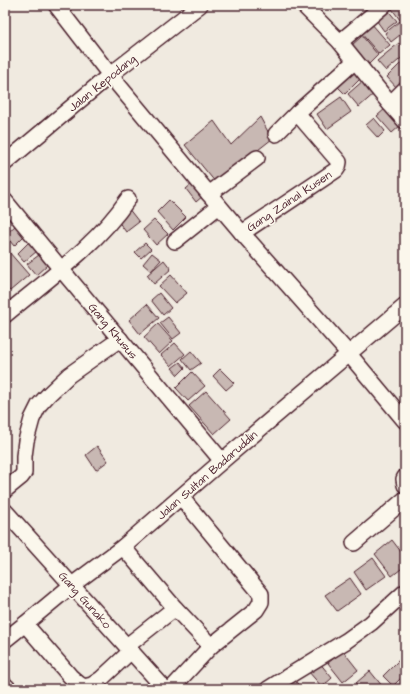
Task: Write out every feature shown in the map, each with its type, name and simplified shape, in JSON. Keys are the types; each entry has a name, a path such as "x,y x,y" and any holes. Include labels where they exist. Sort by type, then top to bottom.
{"street":[{"path":"56,5 110,75 208,194 349,354 405,421"},
{"name":"Jalan Kepodang","path":"5,163 110,75 200,5"},
{"path":"303,5 340,42 405,121"},
{"path":"340,42 384,5"},
{"path":"276,134 355,61"},
{"path":"390,104 405,89"},
{"name":"Gang Zainal Kusen","path":"242,233 336,170 338,167 339,162 297,113"},
{"path":"208,194 257,158"},
{"path":"5,315 95,239 120,211 128,199"},
{"name":"Gang Khusus","path":"5,200 222,461"},
{"path":"175,241 219,206"},
{"name":"Jalan Sultan Badaruddin","path":"5,640 72,584 123,547 405,306"},
{"path":"5,490 24,473 26,441 32,419 39,405 69,375 120,339"},
{"path":"405,477 405,485"},
{"path":"169,688 211,646 256,610 261,602 261,594 181,497"},
{"path":"354,543 405,499"},
{"name":"Gang Gunako","path":"5,511 169,688"},
{"path":"123,547 175,608 211,646"},
{"path":"268,689 352,637 371,623 405,592"},
{"path":"25,624 70,676 84,687 92,685 101,679 131,646 175,608"},
{"path":"5,685 9,689"}],"building":[{"path":"405,5 405,16 400,20 390,6"},
{"path":"386,8 397,21 384,31 374,17"},
{"path":"400,21 405,28 405,31 391,42 385,33"},
{"path":"371,23 390,45 379,54 360,32"},
{"path":"362,36 378,55 369,64 352,45"},
{"path":"399,43 405,50 405,55 386,71 377,61"},
{"path":"405,59 405,80 397,88 387,77"},
{"path":"352,69 361,78 345,94 336,85"},
{"path":"365,79 376,92 359,107 348,94"},
{"path":"341,97 351,112 327,129 317,114"},
{"path":"386,108 401,125 392,133 377,116"},
{"path":"260,117 272,139 216,183 185,145 214,121 231,145"},
{"path":"374,118 385,131 378,138 366,125"},
{"path":"194,182 204,195 196,202 186,189"},
{"path":"169,200 186,217 173,230 157,212"},
{"path":"128,208 139,222 126,232 115,217"},
{"path":"154,220 168,234 156,245 143,230"},
{"path":"16,225 25,235 14,246 5,235"},
{"path":"29,242 37,251 24,262 17,254"},
{"path":"145,243 151,249 141,258 135,252"},
{"path":"9,252 29,275 10,291 5,286 5,256"},
{"path":"152,253 161,260 151,271 143,264"},
{"path":"39,255 47,265 36,275 27,264"},
{"path":"164,260 171,269 154,284 147,275"},
{"path":"171,275 187,293 175,303 159,286"},
{"path":"159,293 171,308 163,315 151,300"},
{"path":"147,304 159,318 140,334 129,320"},
{"path":"168,317 181,333 173,339 160,323"},
{"path":"158,324 173,341 159,354 144,337"},
{"path":"175,343 185,354 171,366 161,355"},
{"path":"191,351 201,363 191,370 182,359"},
{"path":"180,362 185,368 178,375 172,368"},
{"path":"220,369 234,383 226,390 213,376"},
{"path":"192,372 205,386 188,401 176,388"},
{"path":"206,391 231,419 214,434 189,406"},
{"path":"97,446 108,461 96,470 86,455"},
{"path":"392,540 405,557 405,566 392,576 375,554"},
{"path":"373,558 386,576 366,590 354,572"},
{"path":"350,578 361,594 337,611 325,595"},
{"path":"343,651 358,670 343,682 328,663"},
{"path":"401,658 405,662 405,674 393,686 383,676"},
{"path":"319,662 332,678 322,687 308,671"},
{"path":"370,671 383,687 381,689 362,689 356,683"},
{"path":"292,677 302,689 284,689 282,685"}]}
